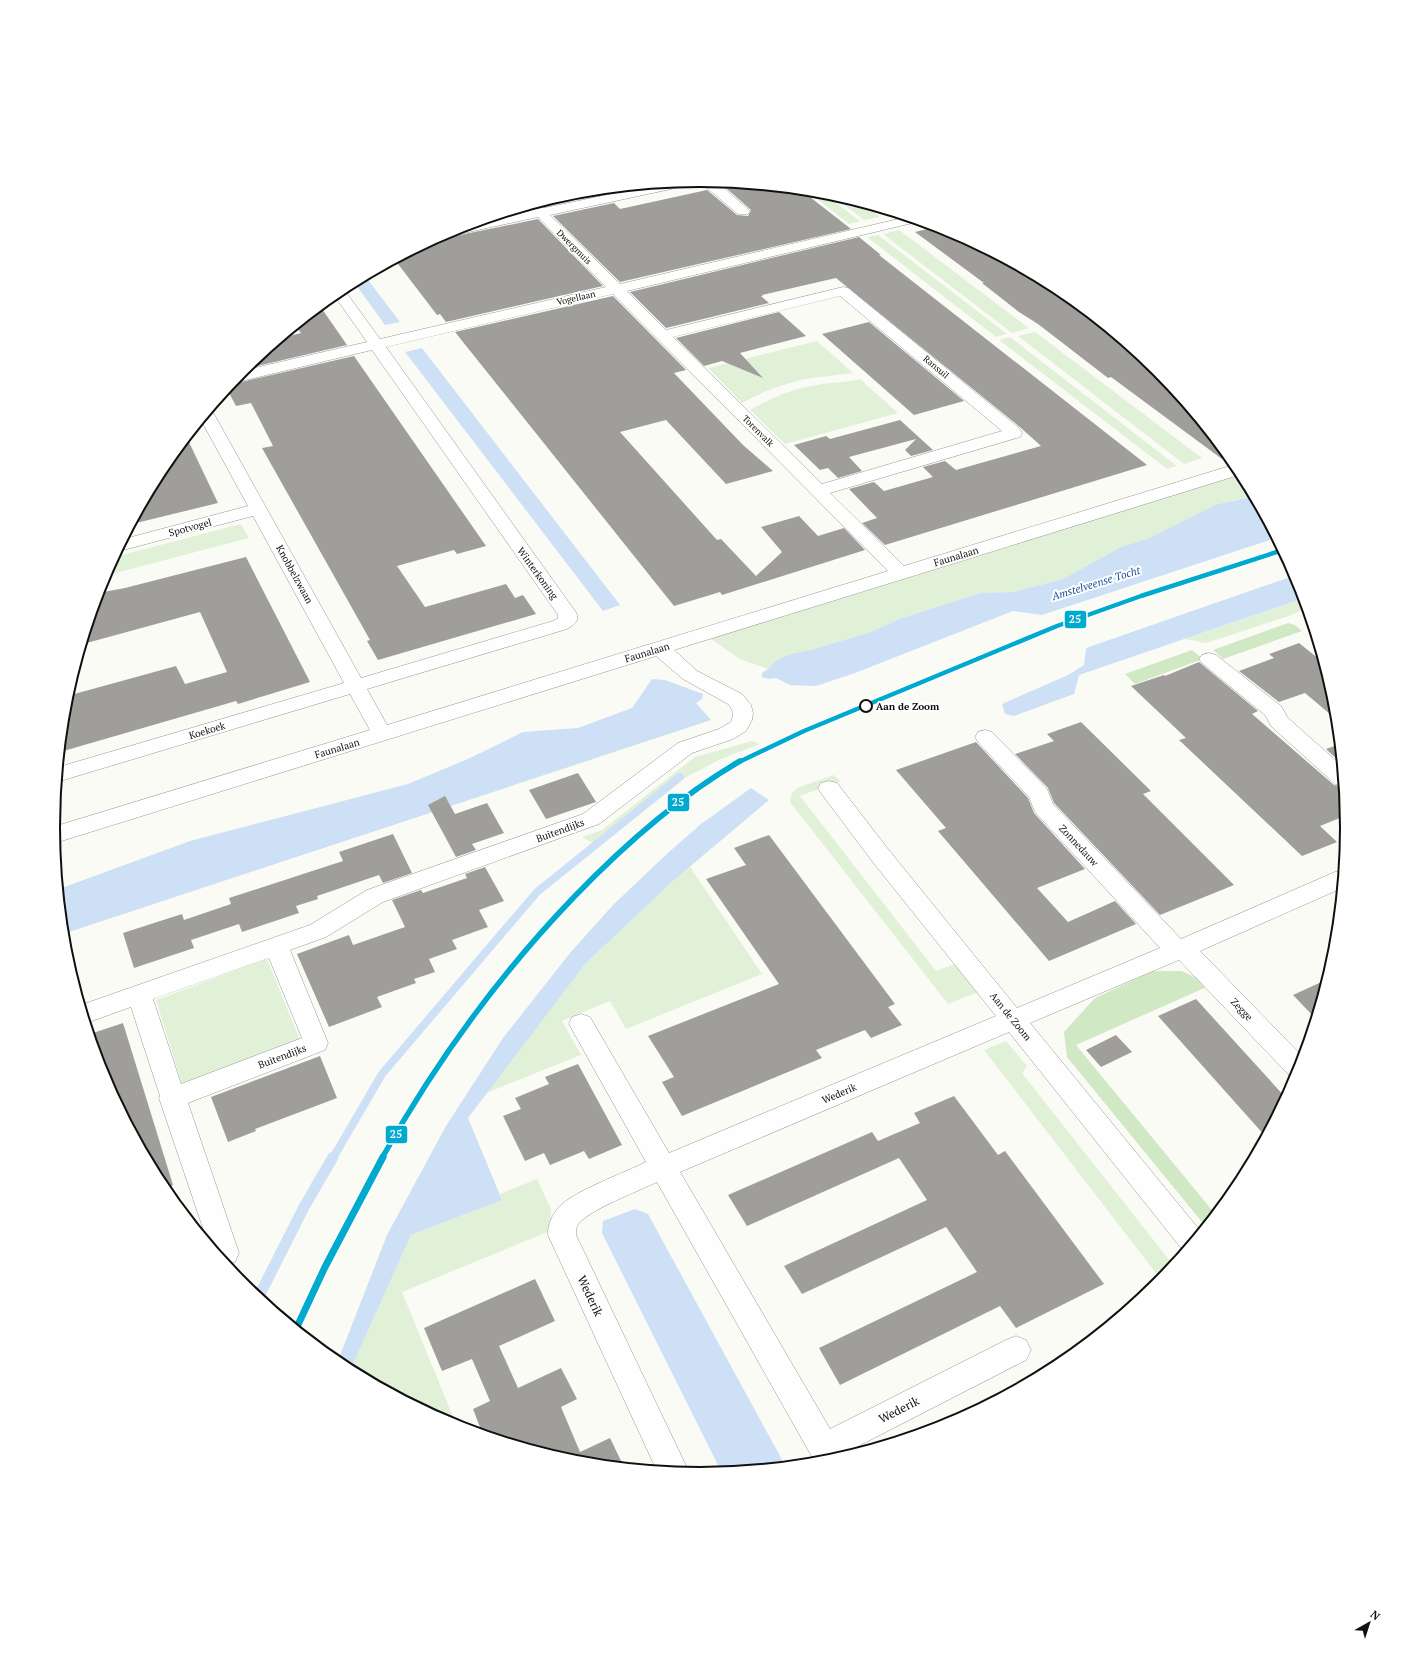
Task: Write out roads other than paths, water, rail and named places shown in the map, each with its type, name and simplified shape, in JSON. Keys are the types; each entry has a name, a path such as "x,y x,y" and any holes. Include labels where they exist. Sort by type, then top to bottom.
{"street":[{"path":"714,187 743,211"},
{"path":"525,212 644,189"},
{"name":"Dwergmuis","path":"536,209 616,289"},
{"name":"Vogellaan","path":"249,374 908,222"},
{"name":"Torenvalk","path":"616,289 900,573"},
{"name":"Ransuil","path":"662,335 843,291 1014,433 818,491"},
{"path":"342,297 376,344"},
{"name":"Winterkoning","path":"356,686 560,625 568,620 568,615 376,344"},
{"name":"Knobbelzwaan","path":"208,418 382,734"},
{"name":"Faunalaan","path":"60,833 1232,471"},
{"name":"Spotvogel","path":"126,544 258,509"},
{"name":"Buitendijks","path":"88,1013 318,931 375,896 591,819 685,748 726,734 739,726 743,713 741,705 735,699 690,674 659,648"},
{"path":"1209,659 1274,711 1279,722 1339,775"},
{"name":"Koekoek","path":"62,774 356,686"},
{"name":"Zonnedauw","path":"985,737 1039,794 1043,807 1180,950"},
{"name":"Aan de Zoom","path":"829,788 880,855 1014,1019 1190,1240"},
{"path":"1014,1019 1180,950 1339,880"},
{"name":"Buitendijks","path":"172,1098 316,1043 276,946"},
{"name":"Zegge","path":"1180,950 1295,1065"},
{"path":"139,995 172,1098 225,1253"},
{"name":"Wederik","path":"672,1467 562,1235 562,1226 569,1215 581,1205 663,1167 1014,1019"},
{"name":"Wederik","path":"581,1024 827,1455 1016,1350"}],"water":[{"path":"368,280 400,322 385,325 358,287"},
{"path":"422,348 620,605 603,611 405,352"},
{"name":"Amstelveense Tocht","path":"1249,497 1272,539 1042,615 1013,611 855,673 816,686 790,685 776,678 769,679 762,677 762,673 774,662 790,654 810,650 871,632 899,619 980,593 1013,592 1063,579 1121,547 1147,539 1215,505"},
{"path":"1290,577 1299,600 1079,675 1074,694 1014,716 1005,714 1002,704 1068,675 1084,665 1086,648"},
{"path":"652,679 665,680 703,694 702,699 696,703 711,720 69,932 63,888 190,841 408,784 470,758 523,732 578,728 632,708"},
{"path":"751,788 769,800 674,880 586,963 468,1118 502,1200 411,1235 353,1365 345,1360 340,1356 387,1235 446,1126 503,1038 570,953 613,905 701,824"},
{"path":"635,1209 648,1214 784,1463 719,1468 602,1233 603,1221"}],"waterway":[{"path":"333,1158 382,1074 537,892 680,777"},
{"path":"261,1292 304,1207 333,1157"}],"place":[{"name":"Aan de Zoom","path":"866,706"}]}
